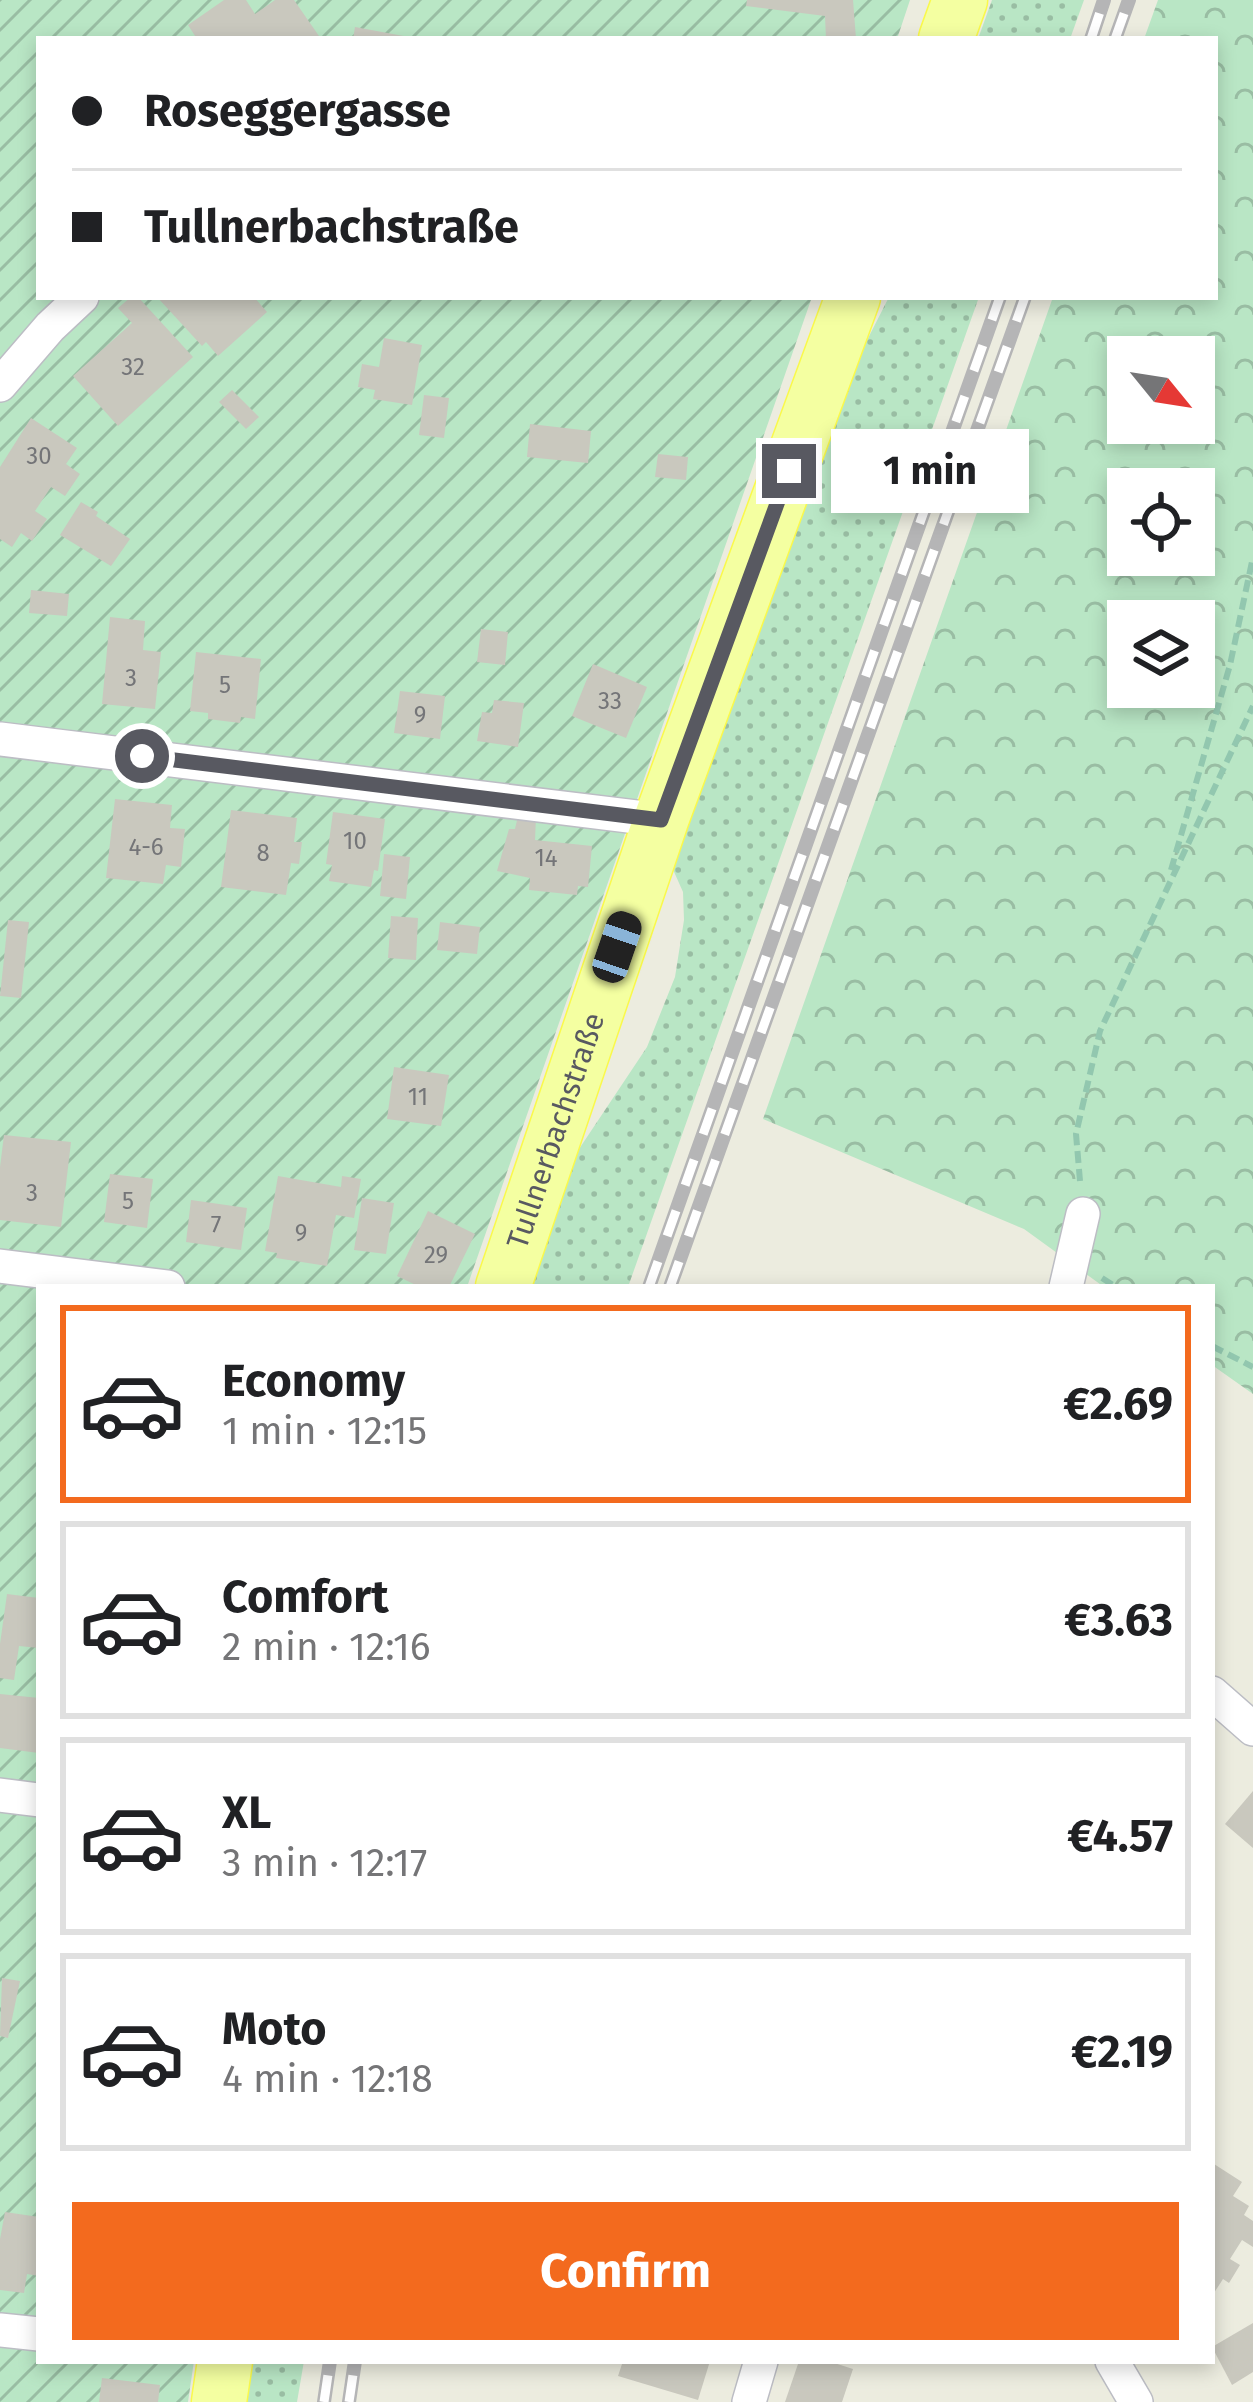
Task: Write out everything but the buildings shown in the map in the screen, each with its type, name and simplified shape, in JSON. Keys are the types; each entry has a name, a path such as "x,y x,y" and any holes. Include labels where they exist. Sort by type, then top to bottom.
{"main road":[{"path":"947,36 960,0"},
{"name":"Tullnerbachstraße","path":"503,1284 661,820 852,300"},
{"path":"219,2402 225,2364"}],"street":[{"path":"0,386 79,300"},
{"path":"0,739 661,820"},
{"path":"1067,1284 1083,1214"},
{"path":"0,1266 144,1284"},
{"path":"1215,1696 1253,1729"},
{"path":"0,1795 36,1800"},
{"path":"0,2330 36,2333"},
{"path":"749,2402 760,2364"},
{"path":"1114,2364 1136,2402"}],"path":[{"path":"1166,891 1231,665 1253,557"},
{"path":"1083,1214 1076,1134 1100,1031 1253,706"},
{"path":"1215,1348 1253,1367"}],"green space":[{"path":"0,0 910,0 898,36 36,36 36,300 811,300 468,1284 36,1284 36,2364 194,2364 188,2402 0,2402"},
{"path":"992,0 1084,0 1071,36 979,36"},
{"path":"1158,0 1253,0 1253,1394 1215,1367 1215,1284 1100,1284 1024,1229 763,1119 1052,300 1218,300 1218,36 1145,36"},
{"path":"887,300 978,300 629,1284 527,1284 569,1164 647,1047 675,977 684,920 683,892 671,865 833,407"},
{"path":"249,2364 303,2364 297,2402 243,2402"}],"railway":[{"path":"1092,36 1104,0"},
{"path":"1116,36 1129,0"},
{"path":"650,1284 999,300"},
{"path":"671,1284 1024,300"},
{"path":"324,2402 330,2364"},
{"path":"349,2402 355,2364"}],"route":[{"path":"142,756 661,820 789,471"}]}
